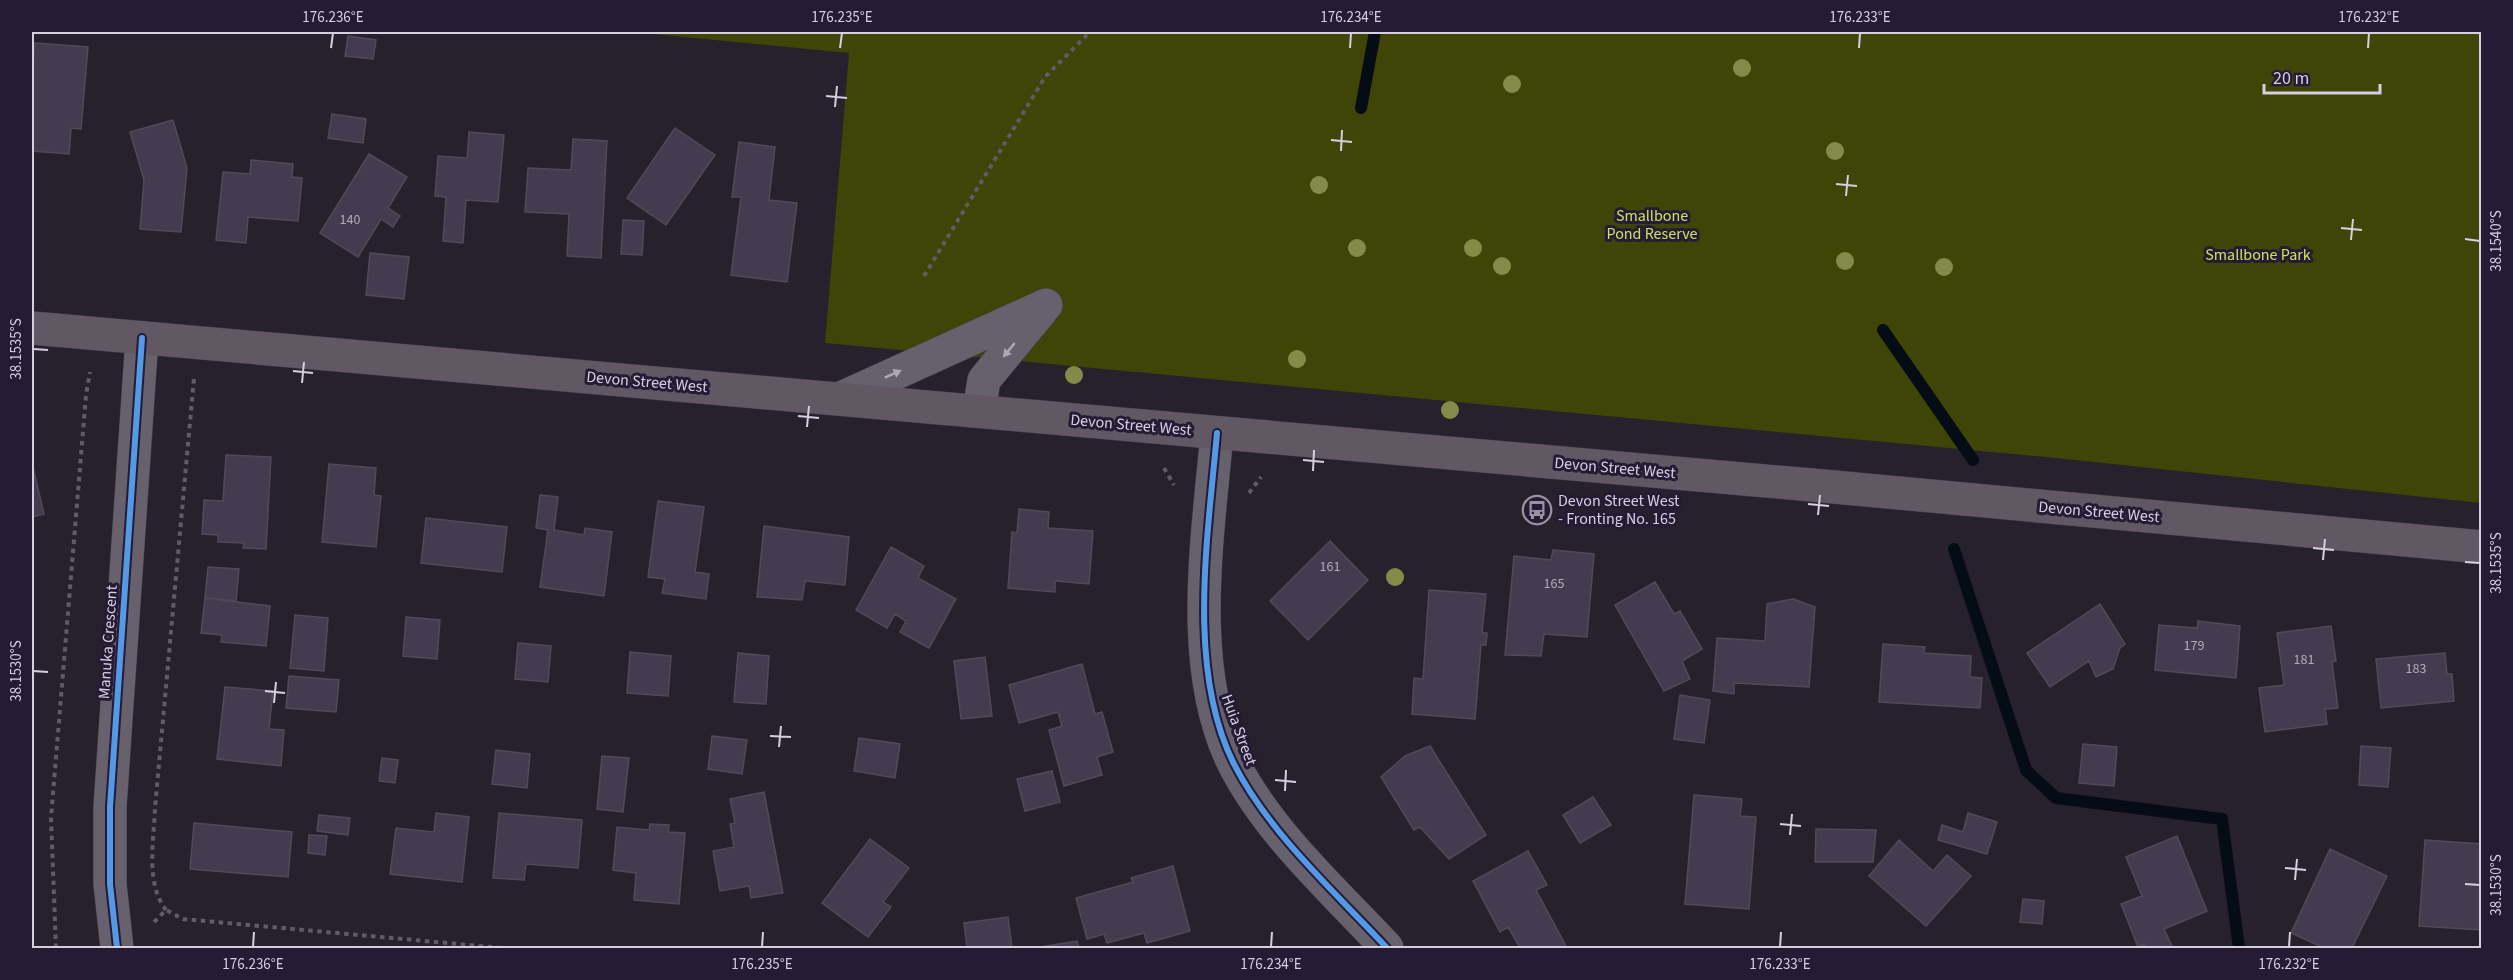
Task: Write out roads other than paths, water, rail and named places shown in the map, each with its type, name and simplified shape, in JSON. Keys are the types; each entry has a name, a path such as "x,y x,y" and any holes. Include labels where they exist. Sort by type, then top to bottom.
{"main road":[{"name":"Devon Street West","path":"32,328 2481,547"}],"street":[{"path":"839,399 1046,305 984,380 979,411"},
{"name":"Manuka Crescent","path":"117,948 110,884 110,807 142,338"},
{"name":"Huia Street","path":"1217,433 1204,618 1204,641 1213,709 1234,763 1262,809 1387,948"}],"waterway":[{"path":"1361,108 1375,32"},
{"path":"1883,330 1973,460"},
{"path":"1954,549 2026,770 2056,798 2222,819 2239,948"}],"place":[{"name":"Devon Street West - Fronting No. 165","path":"1537,510"}],"park label":[{"name":"Smallbone Pond Reserve","path":"1652,225"},
{"name":"Smallbone Park","path":"2258,255"}]}
